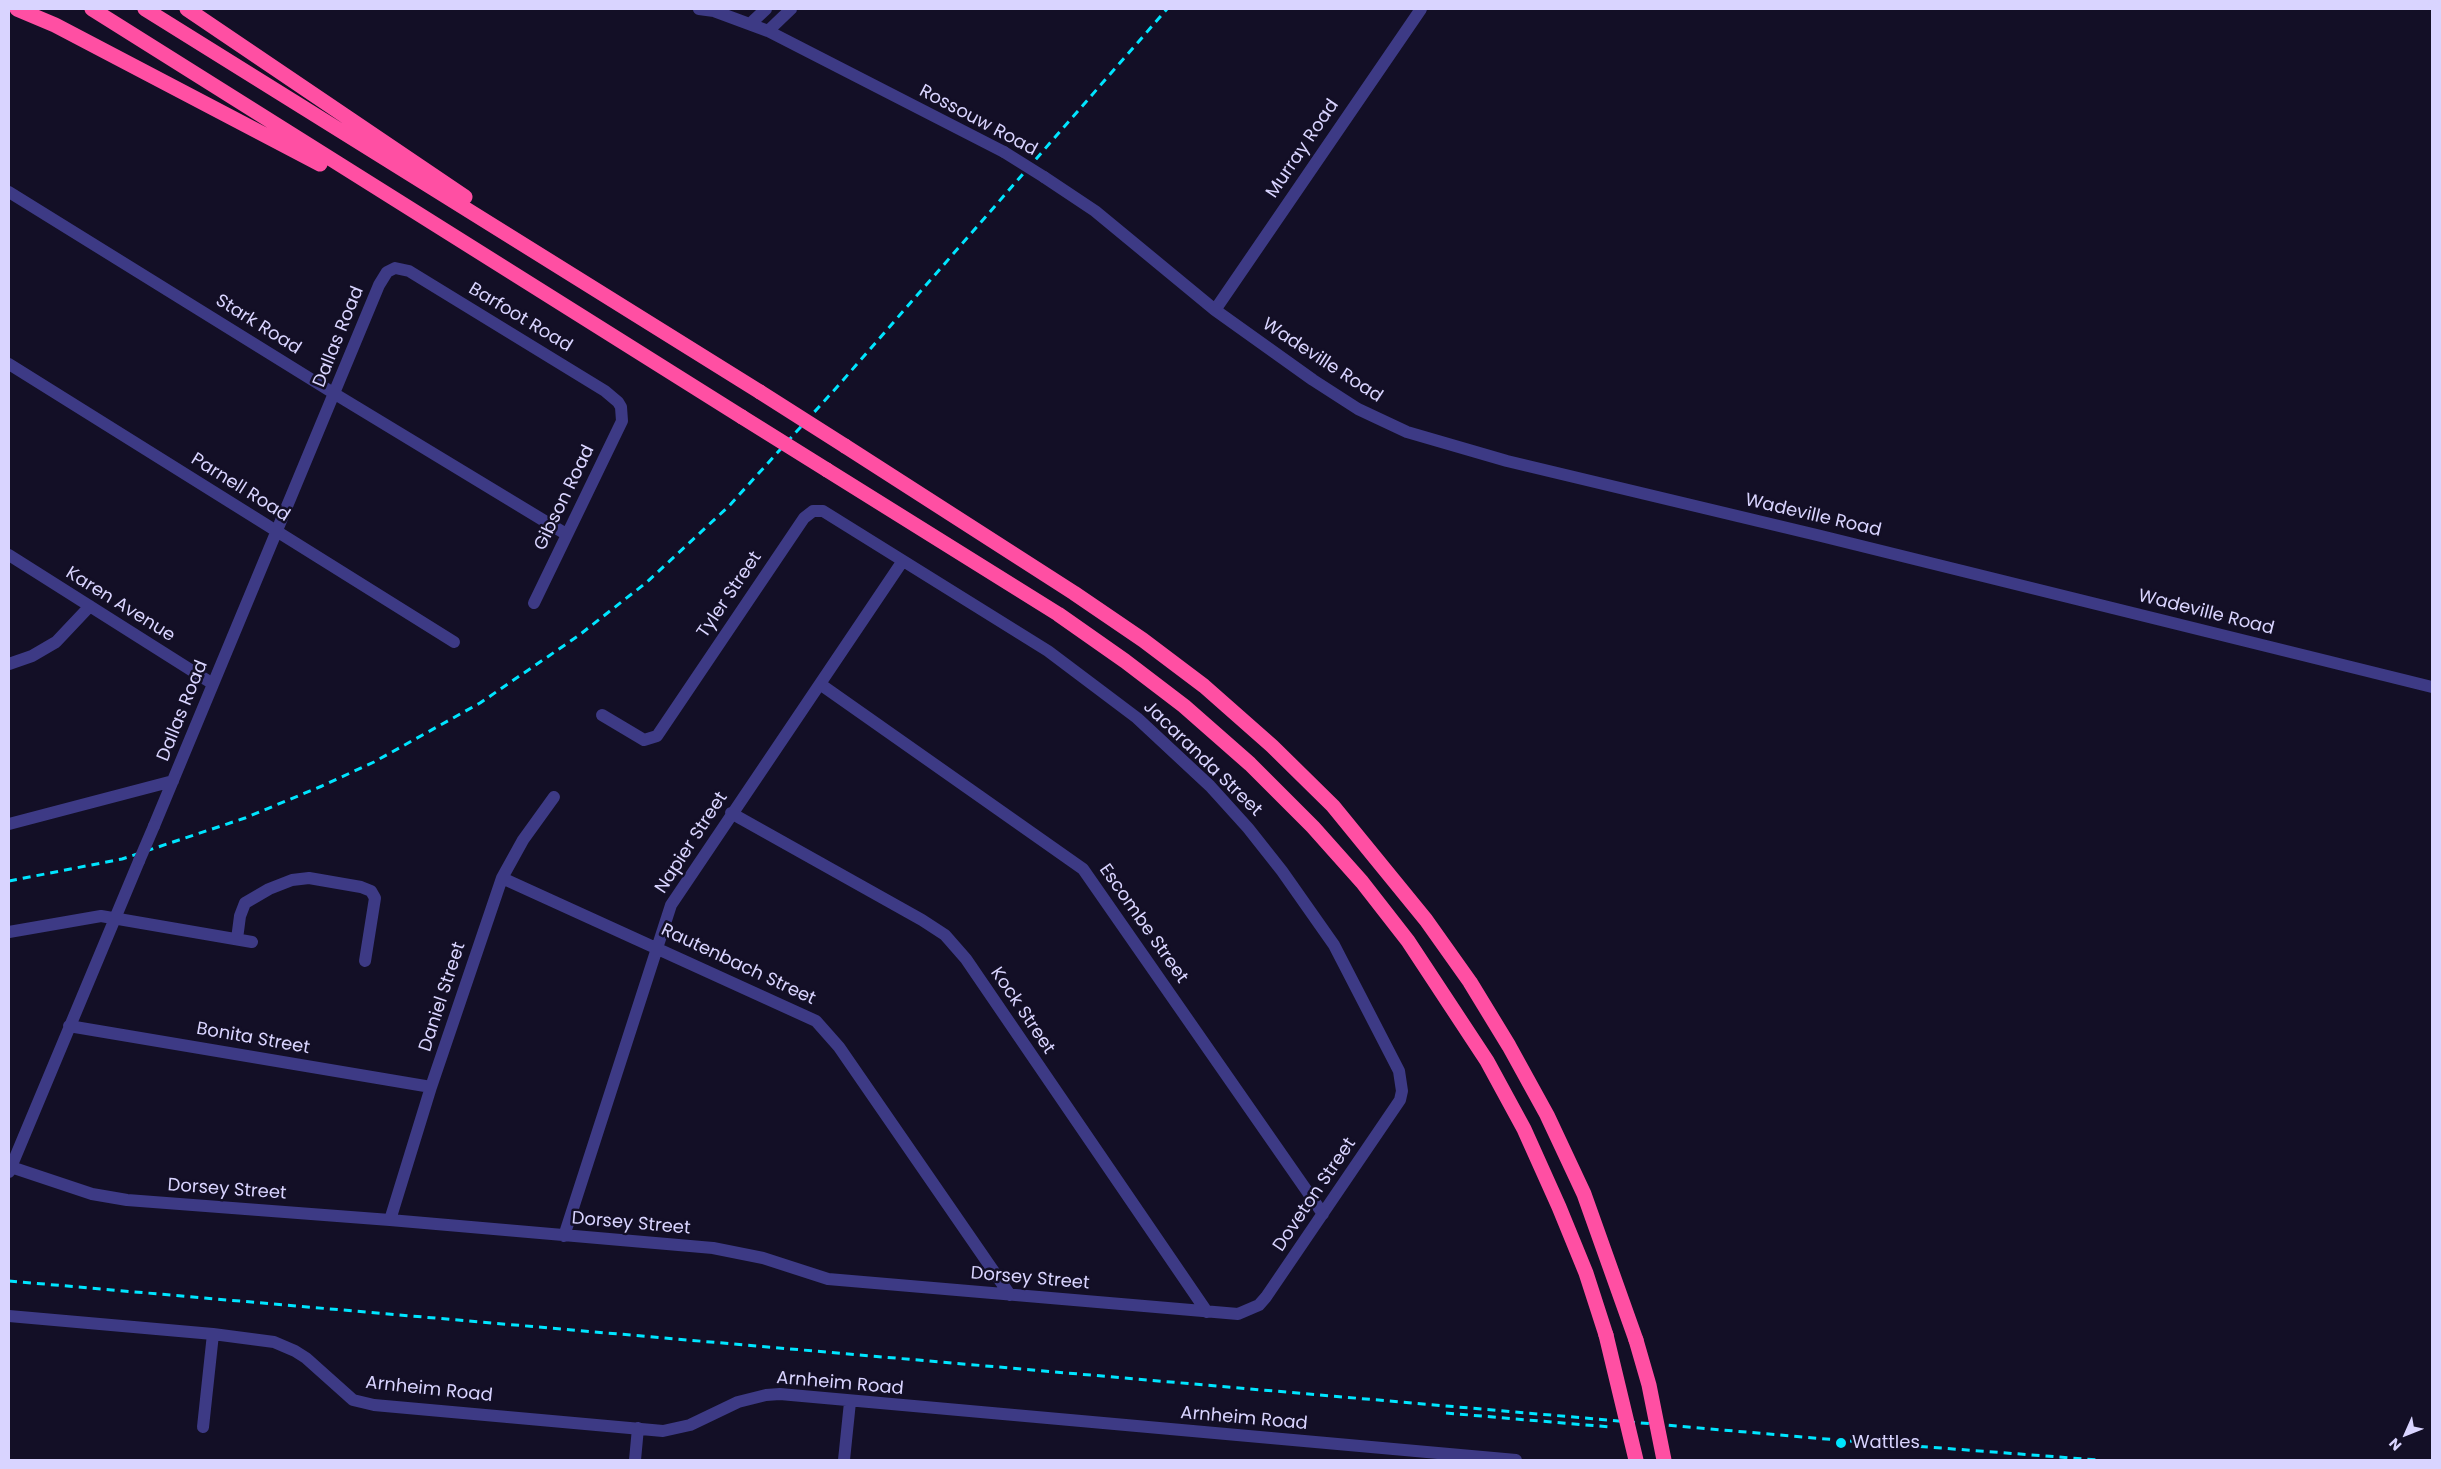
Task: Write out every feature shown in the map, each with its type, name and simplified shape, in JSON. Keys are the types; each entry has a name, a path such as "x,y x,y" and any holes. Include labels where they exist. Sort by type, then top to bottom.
{"highway":[{"path":"18,9 55,25 303,155 361,180"},
{"path":"92,9 361,180 1058,614 1184,706 1250,764 1313,827 1362,882 1408,941 1487,1062 1524,1129 1586,1273 1606,1335 1636,1460"},
{"path":"145,9 760,392 1074,593 1143,640 1210,692 1272,746 1333,806 1426,920 1470,982 1509,1046 1547,1115 1584,1194 1636,1340 1649,1385 1664,1460"},
{"path":"187,9 456,191 557,266"}],"street":[{"name":"Rossouw Road","path":"699,9 714,11 768,31 1004,152 1095,211 1215,310"},
{"path":"750,24 766,9"},
{"path":"768,31 791,9"},
{"name":"Murray Road","path":"1215,310 1420,9"},
{"name":"Stark Road","path":"9,192 335,394 566,534"},
{"name":"Dallas Road","path":"10,1169 379,285 387,272 395,268"},
{"name":"Barfoot Road","path":"395,268 409,271 588,380 613,397 622,407"},
{"name":"Wadeville Road","path":"1215,310 1313,380 1358,409 1407,432 1507,461 1830,538 2432,687"},
{"name":"Parnell Road","path":"9,364 454,642"},
{"name":"Gibson Road","path":"534,603 622,421 622,407"},
{"name":"Tyler Street","path":"602,715 644,740 657,736 808,513 823,511 902,562"},
{"name":"Karen Avenue","path":"9,555 213,684"},
{"name":"Napier Street","path":"564,1236 657,947 676,896 902,562"},
{"name":"Jacaranda Street","path":"902,562 1031,641 1098,687 1137,718 1210,786 1248,828 1282,871 1334,945 1396,1063 1402,1081 1402,1091"},
{"path":"9,664 32,656 56,642 90,606"},
{"name":"Escombe Street","path":"820,684 1083,869 1323,1214"},
{"path":"9,824 173,781"},
{"name":"Daniel Street","path":"390,1220 431,1087 502,878 522,840 554,797"},
{"name":"Kock Street","path":"731,813 922,920 945,935 966,959 1207,1312"},
{"path":"237,939 240,916 246,903 268,889 292,880 309,878 361,887 371,891 376,898 364,961"},
{"name":"Rautenbach Street","path":"502,878 810,1016 822,1026 840,1047 1010,1295"},
{"path":"9,932 101,916 252,942"},
{"name":"Bonita Street","path":"69,1026 431,1087"},
{"name":"Doveton Street","path":"1248,1311 1266,1297 1395,1108 1402,1091"},
{"name":"Dorsey Street","path":"10,1169 109,1198 713,1248 763,1258 828,1278 1228,1314 1248,1311"},
{"name":"Arnheim Road","path":"9,1316 264,1340 285,1346 306,1358 343,1392 363,1403 663,1431 675,1430 706,1418 738,1402 766,1395 1487,1459 1516,1460"},
{"path":"203,1427 213,1334"},
{"path":"844,1460 850,1402"},
{"path":"635,1460 638,1428"}],"railway":[{"path":"9,881 122,859 245,818 322,786 374,762 480,703 578,636 647,582 729,506 837,387 1167,9"},
{"path":"9,1281 1849,1441 2098,1460"},
{"path":"1446,1413 1610,1427"}],"place":[{"name":"Wattles","path":"1841,1443"}]}
